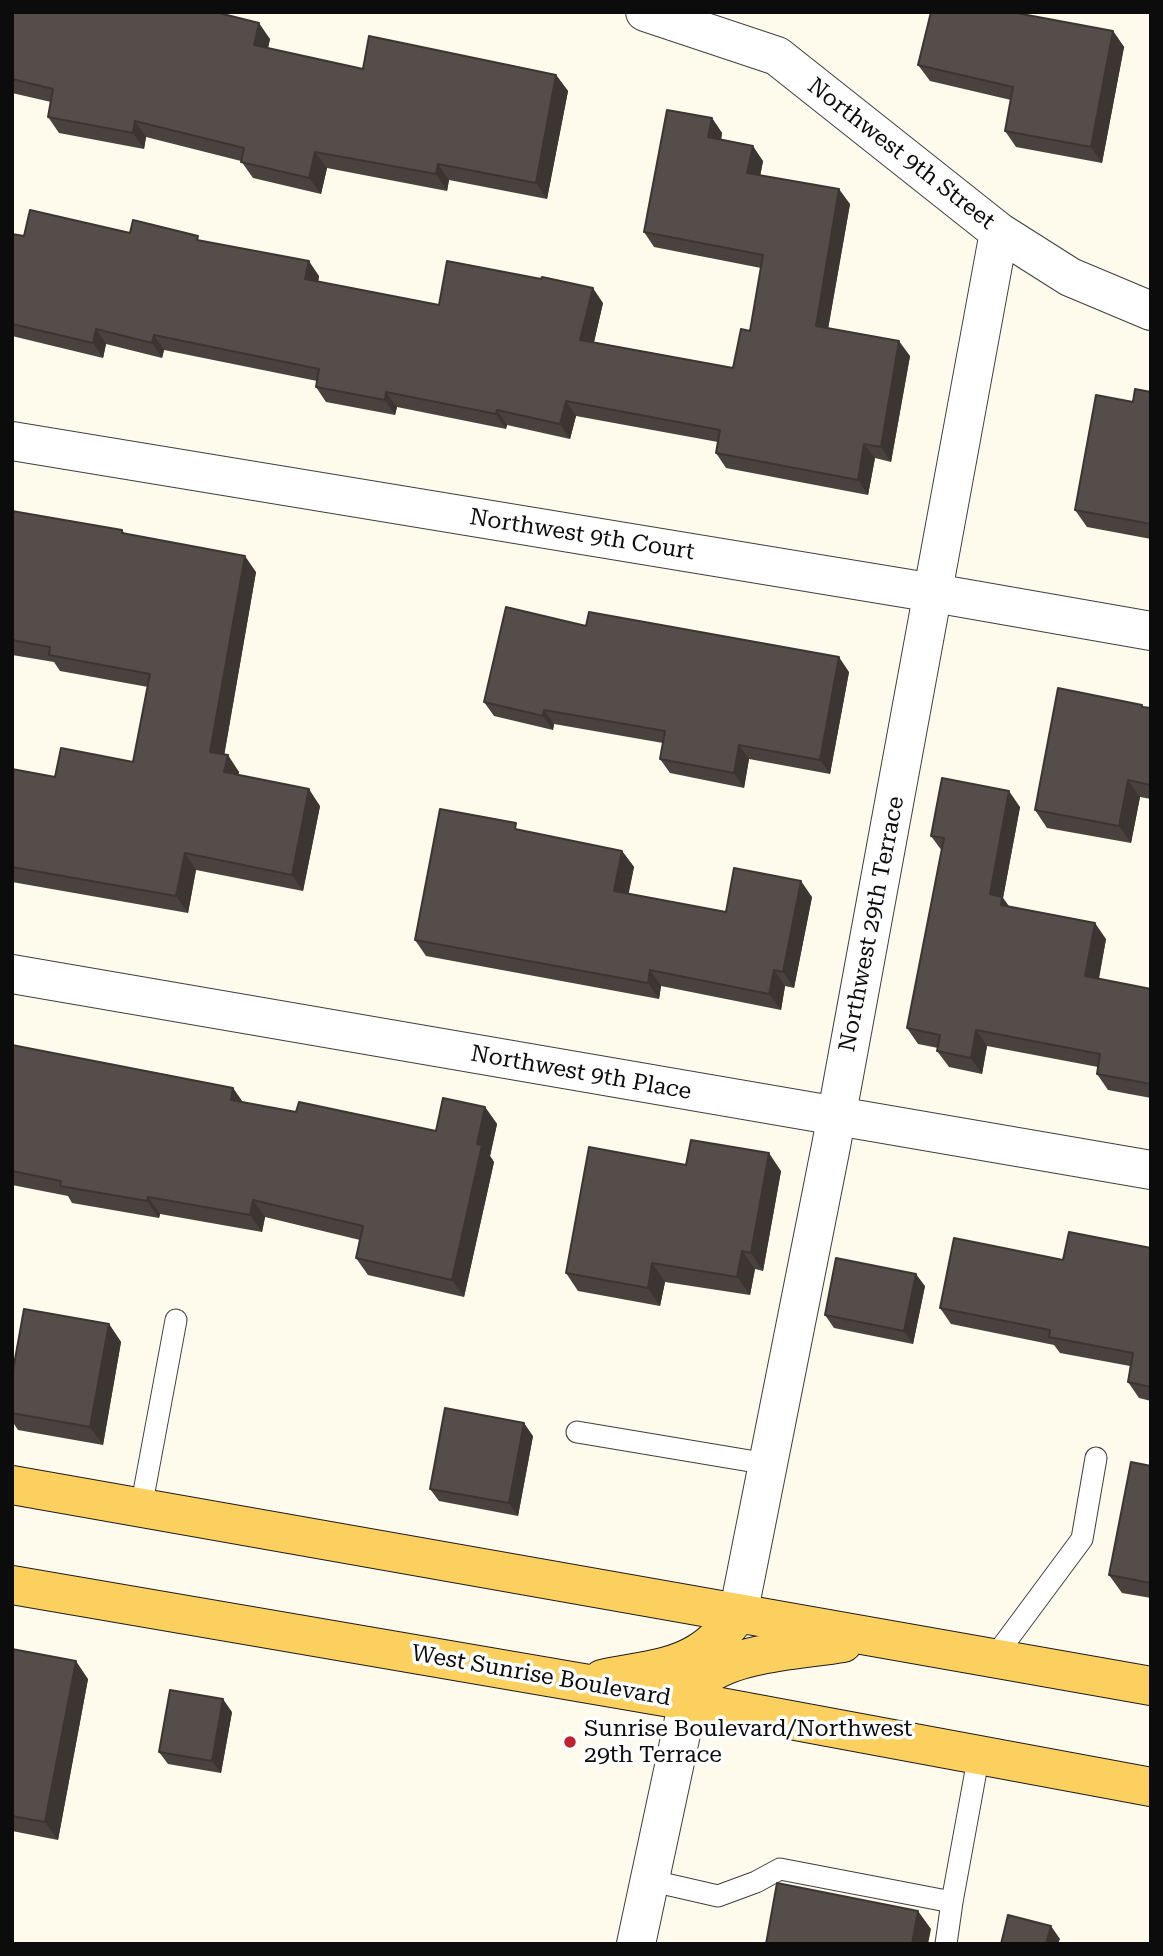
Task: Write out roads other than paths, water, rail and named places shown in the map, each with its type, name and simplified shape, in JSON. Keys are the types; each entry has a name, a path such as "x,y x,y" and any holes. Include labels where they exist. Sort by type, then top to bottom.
{"main road":[{"path":"12,1485 1151,1686"},
{"name":"West Sunrise Boulevard","path":"12,1585 688,1701 1151,1787"},
{"path":"583,1683 680,1662 716,1640 738,1615"},
{"path":"688,1701 701,1679 720,1668 749,1658 876,1638"}],"street":[{"name":"Northwest 9th Street","path":"645,12 777,56 999,232 1070,277 1151,311"},
{"name":"Northwest 29th Terrace","path":"738,1615 836,1117 999,232"},
{"name":"Northwest 9th Court","path":"12,441 1151,631"},
{"name":"Northwest 9th Place","path":"12,974 1151,1170"},
{"path":"636,1944 688,1701"}],"lane":[{"path":"141,1508 176,1320"},
{"path":"577,1433 768,1464"},
{"path":"993,1659 1082,1539 1096,1458"},
{"path":"946,1944 979,1754"},
{"path":"648,1880 718,1896 756,1882 780,1869 952,1902"}],"place":[{"name":"Sunrise Boulevard/Northwest 29th Terrace","path":"570,1742"}]}
